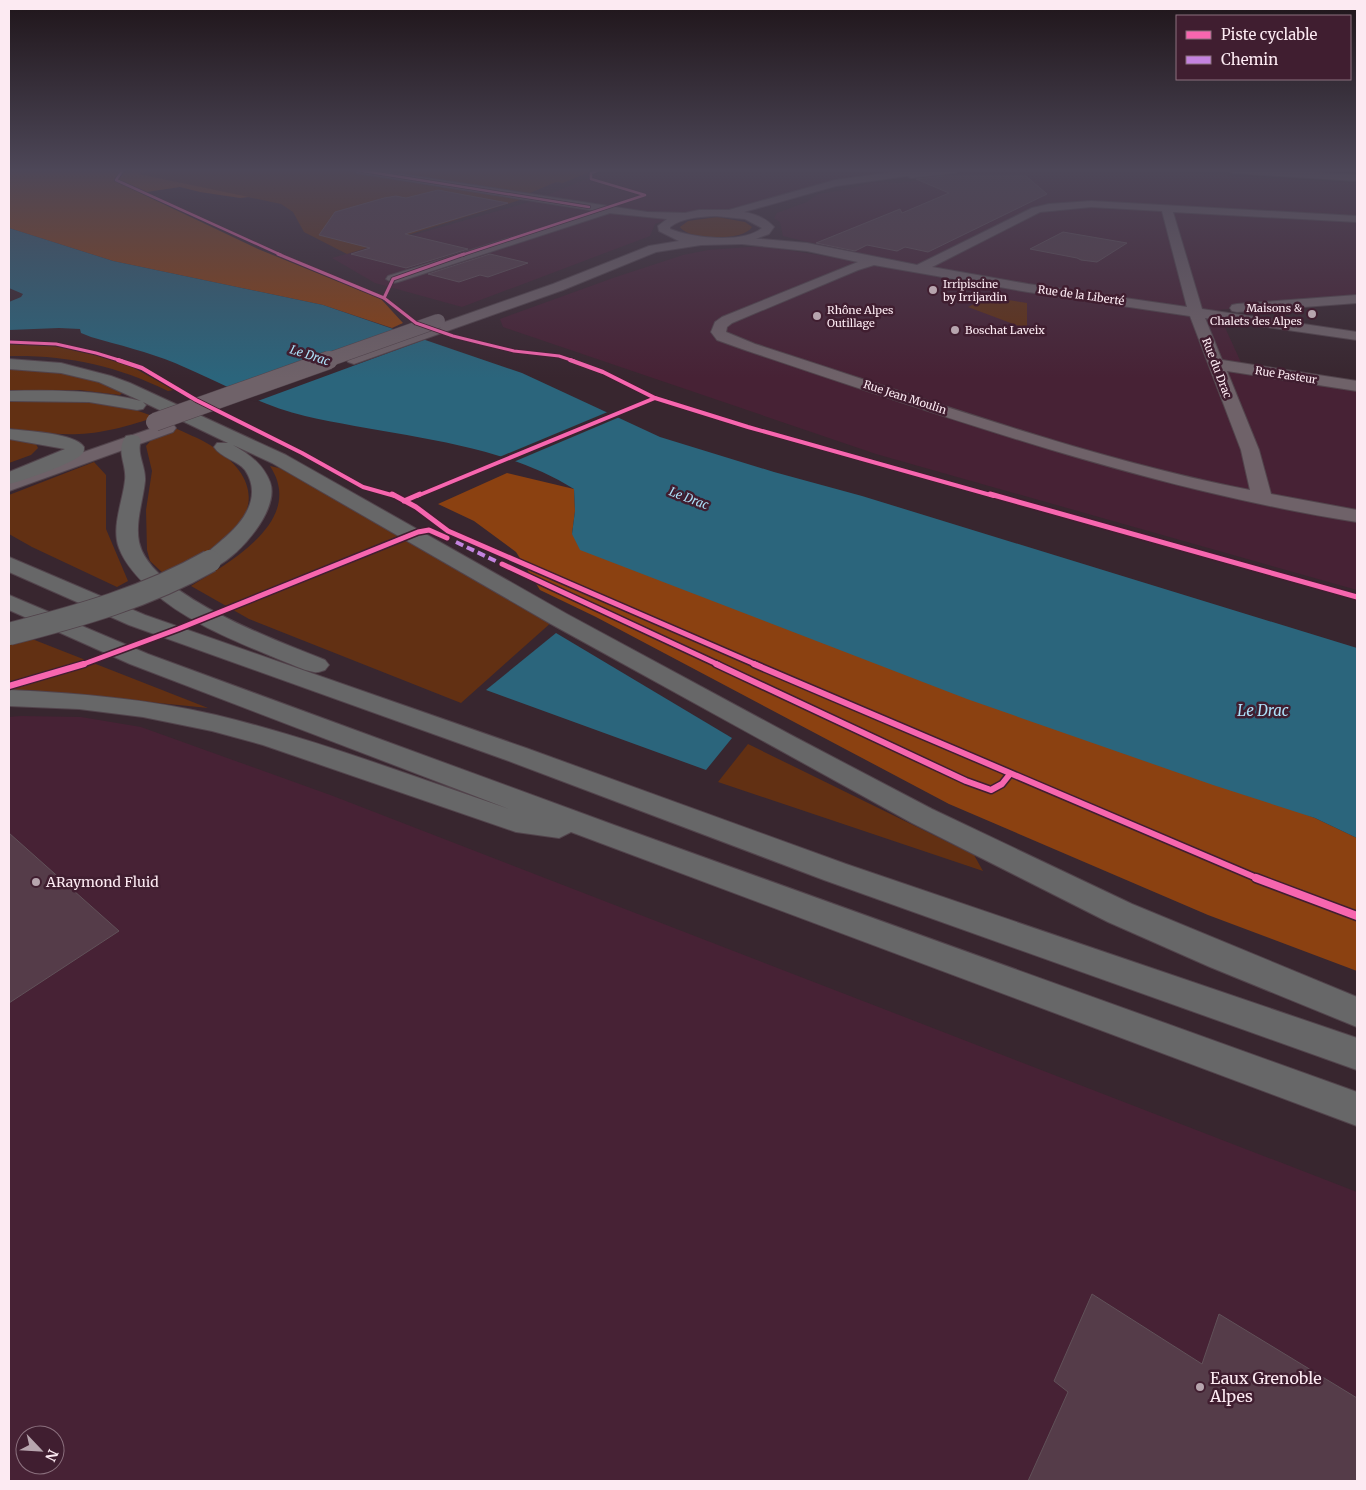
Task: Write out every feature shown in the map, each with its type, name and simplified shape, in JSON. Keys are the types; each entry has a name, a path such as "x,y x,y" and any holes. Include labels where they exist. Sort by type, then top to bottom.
{"highway":[{"path":"9,364 61,368 105,379 124,386 279,459 568,624 922,816 1120,913 1357,1012"},
{"path":"9,396 89,396 129,403 151,410 206,437 247,462 254,469 261,484 261,500 258,512 242,534 210,561 177,580 134,598 9,634"},
{"path":"9,434 63,442 75,447 74,452 61,459 9,478"},
{"path":"132,440 128,450 135,471 135,482 128,536 130,548 135,559 151,580 173,597 238,631 357,682 516,754"},
{"path":"9,564 137,620 516,754 835,872 1357,1054"},
{"path":"9,602 139,658 603,832 1357,1109"},
{"path":"9,698 79,701 179,715 273,739 516,822 603,832"}],"street":[{"path":"392,279 515,240"},
{"path":"9,469 75,447 161,425 443,323 632,249 648,240"},
{"path":"691,240 701,241"},
{"path":"443,323 558,287 653,249 701,241 742,240"},
{"name":"Rue de la Liberté","path":"742,240 807,247 873,261 1054,292 1196,311 1357,336"},
{"name":"Rue de la Liberté","path":"787,240 807,247"},
{"path":"919,269 978,240"},
{"name":"Rue du Drac","path":"1176,240 1196,311 1250,450 1262,498"},
{"name":"Rue Jean Moulin","path":"873,261 853,267 727,320 720,325 718,332 722,337 750,347 1032,437 1168,477 1262,498"},
{"path":"1196,311 1357,299"},
{"name":"Rue Pasteur","path":"1215,364 1357,386"},
{"path":"9,485 132,440 161,425"},
{"path":"1262,498 1357,516"}],"shaded area":[{"path":"45,240 238,240 381,299 403,323 392,328 323,305 113,261"},
{"path":"319,240 393,240 347,254"},
{"path":"397,240 641,240 462,307 375,283 332,258"},
{"path":"797,240 1357,240 1357,300 1217,310 1244,369 1357,386 1357,590 876,454 503,327 500,319 613,278 683,255 708,250 762,246 933,273"},
{"path":"989,297 1027,303 1027,329 968,307"},
{"path":"9,343 56,345 88,351 132,367 173,390 168,391 129,374 90,363 51,357 9,356"},
{"path":"9,367 67,374 96,381 124,391 120,395 79,390 9,392"},
{"path":"46,398 102,402 155,417 116,429 83,434 30,431 9,428 9,399"},
{"path":"173,427 206,442 226,457 238,469 245,481 249,494 247,508 242,521 231,534 210,551 166,576 150,561 147,550 146,510 152,471 146,446 153,438"},
{"path":"9,439 36,444 38,448 31,455 9,463"},
{"path":"94,462 106,475 106,529 128,581 117,587 32,547 9,534 9,495"},
{"path":"270,466 279,468 304,481 553,621 461,703 249,619 191,586 242,552 258,538 271,522 278,505 278,486"},
{"path":"507,473 574,489 575,511 572,534 1315,818 1357,838 1357,971 1208,915 949,804 596,617 540,590 516,552 474,521 438,504"},
{"path":"32,639 208,708 30,690 9,690 9,645"},
{"path":"9,717 81,717 141,727 333,796 1357,1192 1357,1481 9,1481"},
{"path":"748,744 974,855 983,871 718,782"}],"water":[{"name":"Le Drac","path":"9,240 45,240 113,261 323,305 522,373 660,437 774,472 862,496 1357,648 1357,838 1315,818 1213,785 967,699 580,550 572,534 575,511 574,489 544,473 512,460 444,442 338,423 271,406 165,359 91,337 81,333 80,329 9,330 9,302 21,297 23,294 9,288"},
{"path":"556,633 732,738 706,770 486,690"}],"pier":[{"path":"403,329 429,338 255,402 230,391"},
{"path":"610,411 622,416 511,463 497,458"}],"building":[{"path":"337,240 428,240 468,249 406,268 351,254 370,248"},
{"path":"825,240 954,240 928,252 905,247 897,251 867,245 855,251 816,243"},
{"path":"1048,240 1107,240 1127,243 1097,262 1030,249"},
{"path":"490,254 528,263 488,277 480,275 459,282 428,274"},
{"name":"ARaymond Fluid","path":"9,833 119,931 9,1003"},
{"name":"Eaux Grenoble Alpes","path":"1092,1294 1202,1364 1219,1314 1357,1398 1357,1481 1028,1481 1068,1392 1054,1381"}],"marked path":[{"path":"456,542 506,566"}],"cycle path":[{"path":"245,240 384,298 416,323 453,336 514,351 559,356 603,372 655,398 748,427 1357,597"},
{"path":"384,298 393,279 507,240"},
{"path":"9,342 56,344 96,353 142,368 196,400 302,453 363,487 394,495 416,507 448,531 786,678 1260,880 1357,916"},
{"path":"404,501 655,398"},
{"path":"9,686 82,665 178,629 418,532 429,530 447,538"},
{"path":"502,564 966,781 991,790 1002,784 1010,774"}],"place":[{"name":"Irripiscine by Irrijardin","path":"933,290"},
{"name":"Maisons & Chalets des Alpes","path":"1312,314"},
{"name":"Rhône Alpes Outillage","path":"817,316"},
{"name":"Boschat Laveix","path":"955,330"},
{"name":"ARaymond Fluid","path":"36,882"},
{"name":"Eaux Grenoble Alpes","path":"1200,1387"}]}
